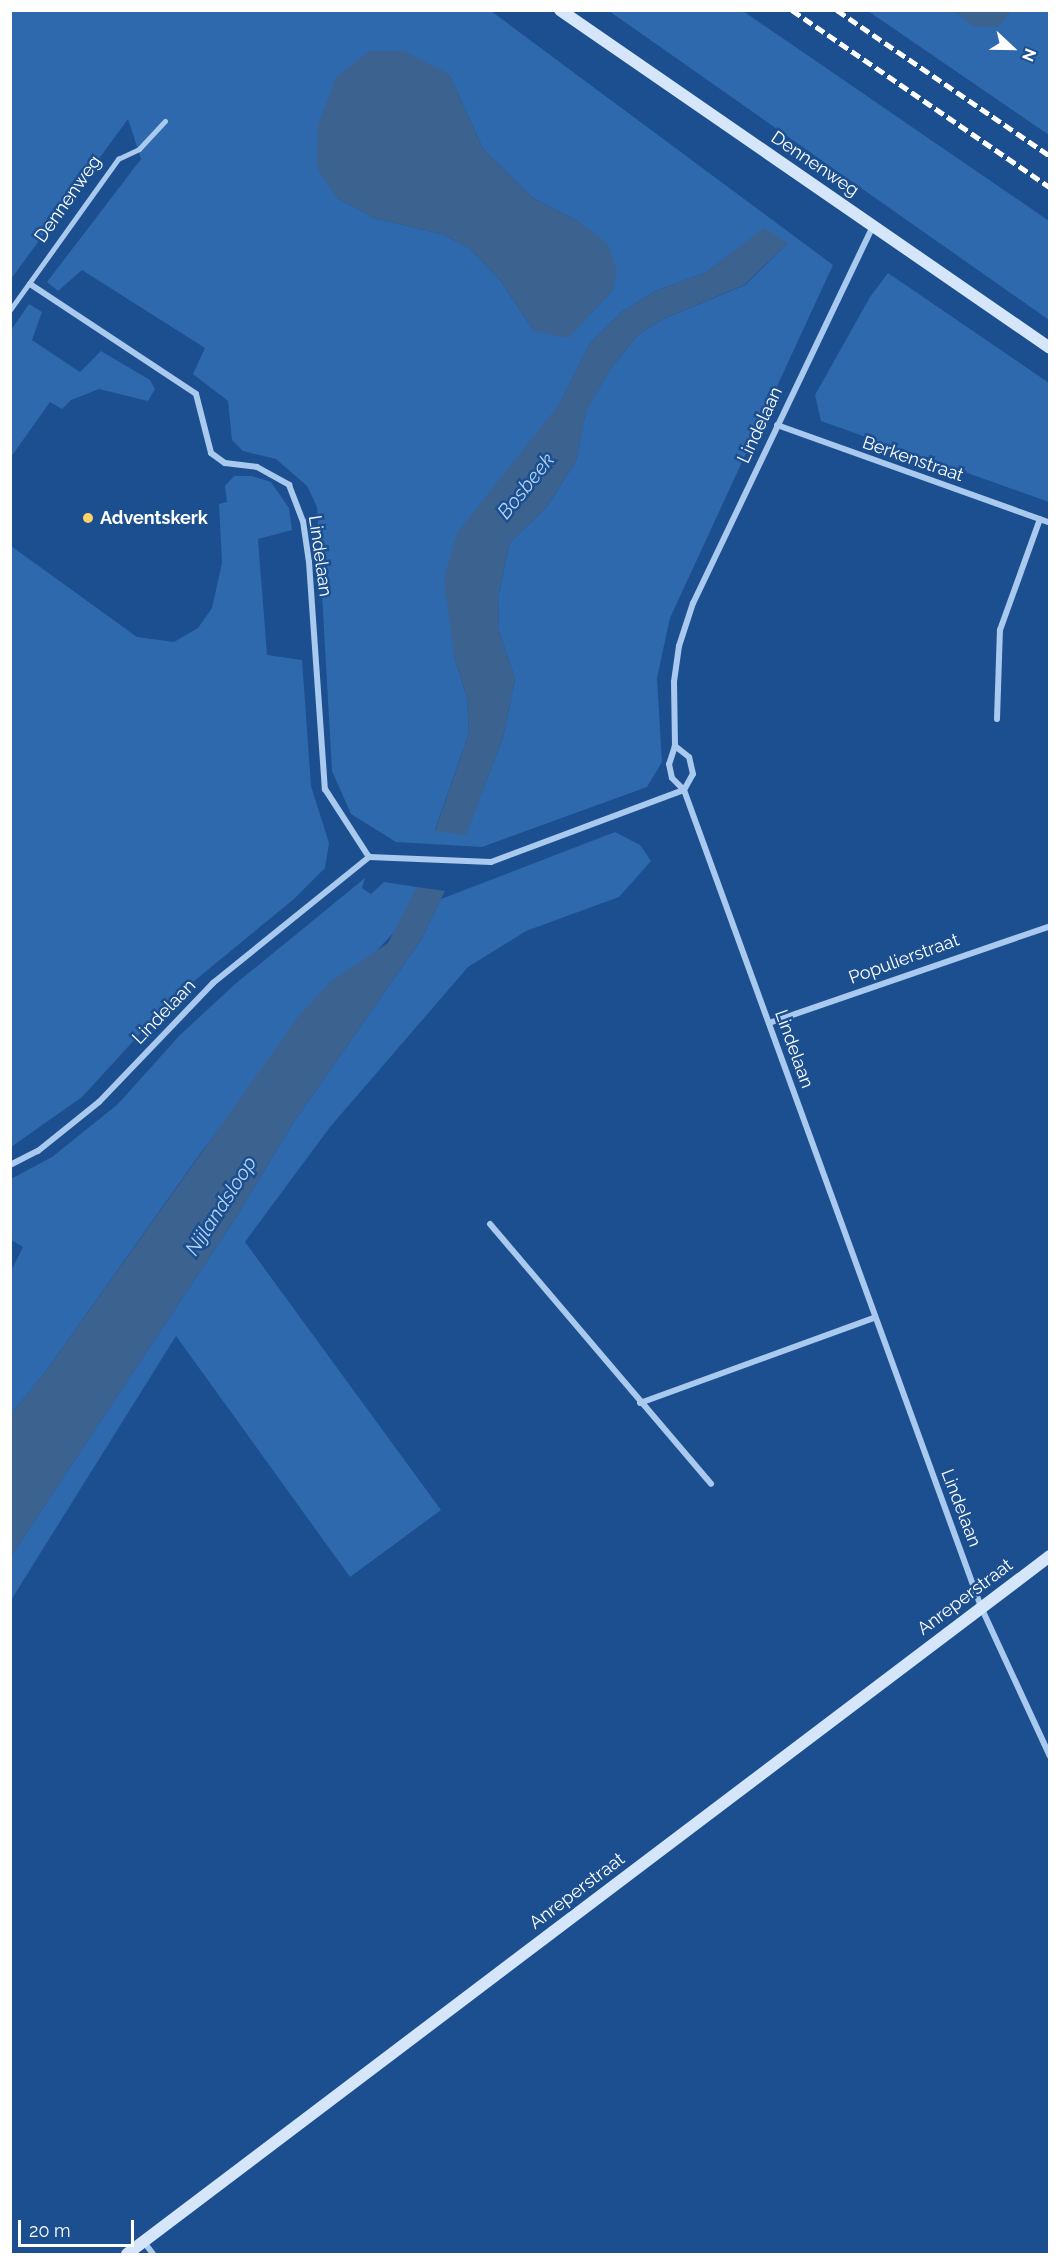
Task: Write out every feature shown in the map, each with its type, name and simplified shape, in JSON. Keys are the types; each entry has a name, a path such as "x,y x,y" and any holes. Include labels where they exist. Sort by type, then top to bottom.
{"street":[{"name":"Dennenweg","path":"560,10 1050,348"},
{"name":"Lindelaan","path":"873,226 693,603 679,646 674,682 675,746 669,764 672,778 684,790 874,1318 981,1607 1050,1756"},
{"name":"Lindelaan","path":"10,1165 38,1151 99,1102 213,983 369,858 325,789 309,562 303,521 289,484 257,467 225,463 211,453 195,394 30,284"},
{"name":"Berkenstraat","path":"777,425 1050,523"},
{"path":"997,719 1000,630 1040,519"},
{"path":"369,858 491,862 684,790 693,774 689,757 675,746"},
{"name":"Populierstraat","path":"769,1023 1050,926"},
{"path":"490,1224 711,1484"},
{"path":"640,1403 874,1318"},
{"name":"Anreperstraat","path":"127,2254 1050,1556"},
{"path":"144,2242 153,2254"}],"lane":[{"name":"Dennenweg","path":"10,310 118,159 139,149 165,121"}],"shaded area":[{"path":"11,10 491,11 833,265 670,618 657,678 662,762 647,787 482,847 396,842 351,814 332,771 317,507 307,486 276,459 243,451 232,440 228,401 193,374 205,348 82,270 58,291 47,282 141,159 128,119 11,279","holes":["449,74 483,149 533,198 578,221 613,290 591,313 534,331 500,280 469,248 442,234 374,218 336,197","764,229 787,244 745,285 663,319 638,335 611,368 586,410 576,461 546,508 510,542 498,597 499,631 515,679 503,738 466,834 435,830 469,733 467,698 454,656 528,448 560,403 590,343 622,312 655,291 705,273"]},
{"path":"609,11 743,11 1049,221 1049,320"},
{"path":"868,11 955,11 975,27 998,26 1011,11 1049,11 1049,135"},
{"path":"888,273 1049,383 1049,502 821,421 815,395 870,297"},
{"path":"29,304 42,312 32,340 80,372 101,351 150,380 155,389 148,401 99,389 71,400 62,409 50,402 11,457 11,330"},
{"path":"234,476 252,476 271,482 289,508 292,530 258,539 267,655 302,660 311,786 329,843 325,868 294,899 171,1000 82,1097 11,1147 11,546 137,637 174,642 198,628 212,608 222,563 219,504 227,502 225,486"},
{"path":"615,832 640,845 651,861 619,897 526,931 468,967 330,1127 245,1242 441,1510 350,1577 176,1336 11,1600 11,1556 238,1214 291,1126 421,940 441,899"},
{"path":"365,878 362,888 371,894 384,882 417,887 398,928 369,959 331,981 200,1154 46,1371 11,1414 11,1271 23,1247 11,1240 11,1179 52,1157 118,1104 179,1036 234,985"}],"water":[{"path":"955,11 1011,11 998,27 974,27"},
{"path":"370,51 404,51 449,74 483,149 533,198 578,221 608,244 617,272 613,290 568,338 534,331 500,280 469,248 442,234 374,218 336,197 317,168 318,126 336,77"},
{"name":"Bosbeek","path":"764,228 788,243 744,285 663,319 638,335 611,368 586,411 576,461 546,508 510,542 498,597 499,631 515,679 503,738 466,835 435,831 469,733 467,698 454,656 444,579 457,533 560,403 590,343 622,312 655,291 705,273"},
{"name":"Nijlandsloop","path":"417,887 445,891 421,940 291,1126 238,1214 11,1556 11,1414 46,1371 301,1013 331,981 388,943"}],"railway":[{"path":"792,10 1050,187"},
{"path":"837,10 1050,156"}],"place":[{"name":"Adventskerk","path":"88,518"}]}
